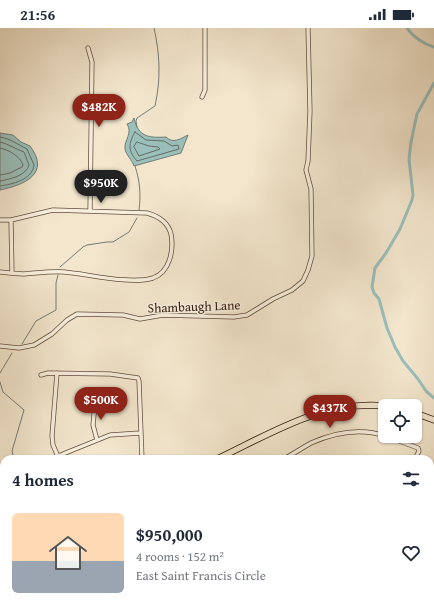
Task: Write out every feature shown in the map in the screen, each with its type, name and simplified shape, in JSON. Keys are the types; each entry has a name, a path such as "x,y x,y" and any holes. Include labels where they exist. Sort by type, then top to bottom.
{"main road":[{"path":"225,455 303,418 320,412 353,406 378,406"},
{"path":"422,416 434,420"}],"street":[{"path":"202,98 205,90 205,28"},
{"name":"Shambaugh Lane","path":"0,346 19,348 34,345 52,334 67,320 77,314 123,315 140,319 163,315 234,317 246,315 292,290 303,281 312,256 311,189 306,170 308,161 310,111 308,28"},
{"path":"88,48 92,62 90,211"},
{"path":"0,220 11,220 53,210 147,213 167,224 171,233 172,245 170,258 166,268 157,276 145,280 122,279 63,272 22,274 0,272"},
{"path":"11,220 12,273"},
{"path":"41,375 45,373 110,374 138,378 142,455"},
{"path":"58,373 52,436 58,455"},
{"path":"95,404 93,426 97,440"},
{"path":"291,455 314,442 342,433 363,432 378,435"},
{"path":"65,455 97,440 114,434 140,433"},
{"path":"404,443 418,448 418,455"}],"water":[{"path":"134,118 138,129 145,135 166,137 174,140 188,135 181,153 134,166 125,149 125,146 129,133 129,127 127,124 132,122"},
{"path":"0,133 13,135 21,142 30,146 36,156 38,164 32,177 18,185 0,190"}],"waterway":[{"path":"137,127 137,118 155,106 157,96 159,67 158,47 154,28"},
{"path":"407,28 419,40 434,47"},
{"path":"434,83 417,114 411,142 409,159 413,195 412,200 400,229 375,268 372,287 374,293 379,299 387,328 395,347 403,361 426,391 434,398"},
{"path":"135,166 140,188 139,210"},
{"path":"60,267 83,247 87,245 113,242 129,232 137,218"},
{"path":"22,344 36,321 56,310 56,283 58,275"},
{"path":"0,373 12,353"},
{"path":"0,382 3,392 24,410 12,451 13,455"}]}
